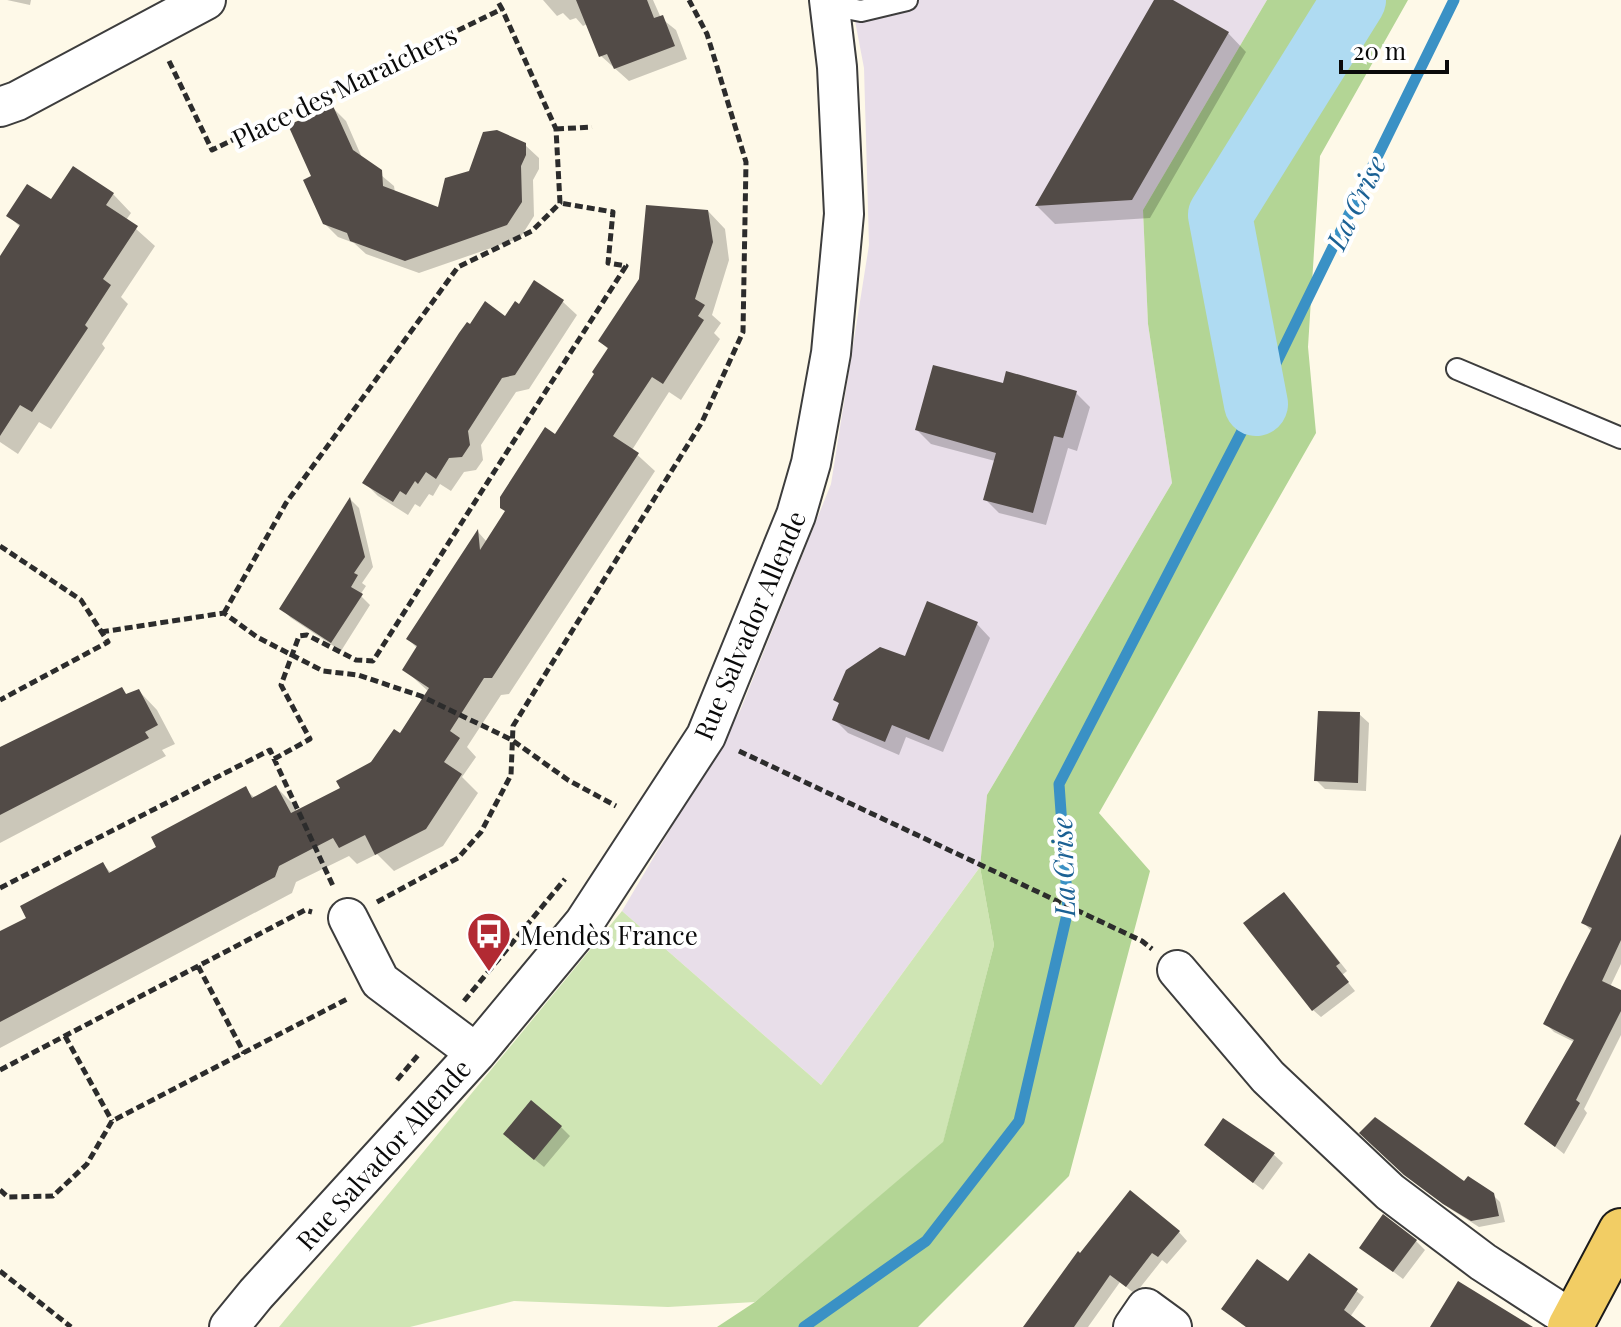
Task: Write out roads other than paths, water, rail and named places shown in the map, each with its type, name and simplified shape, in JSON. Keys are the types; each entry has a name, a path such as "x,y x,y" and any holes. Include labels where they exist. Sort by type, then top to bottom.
{"main road":[{"path":"1572,1324 1621,1231"}],"street":[{"path":"0,107 17,101 206,0"},
{"name":"Rue Salvador Allende","path":"229,1327 476,1053 584,923 706,736 796,515 811,463 831,353 844,214 837,67 829,2"},
{"path":"348,918 380,981 476,1053"},
{"path":"1177,970 1268,1077 1390,1192 1572,1324"},
{"path":"1133,1327 1146,1308 1172,1327"}],"lane":[{"path":"829,2 861,11 907,0"},
{"path":"1457,369 1621,438"}],"waterway":[{"name":"La Crise","path":"1256,404 1220,215 1354,0"},
{"name":"La Crise","path":"804,1327 926,1241 1019,1121 1068,910 1059,784 1256,404 1454,0"}],"place":[{"name":"Mendès France","path":"489,973"}]}
